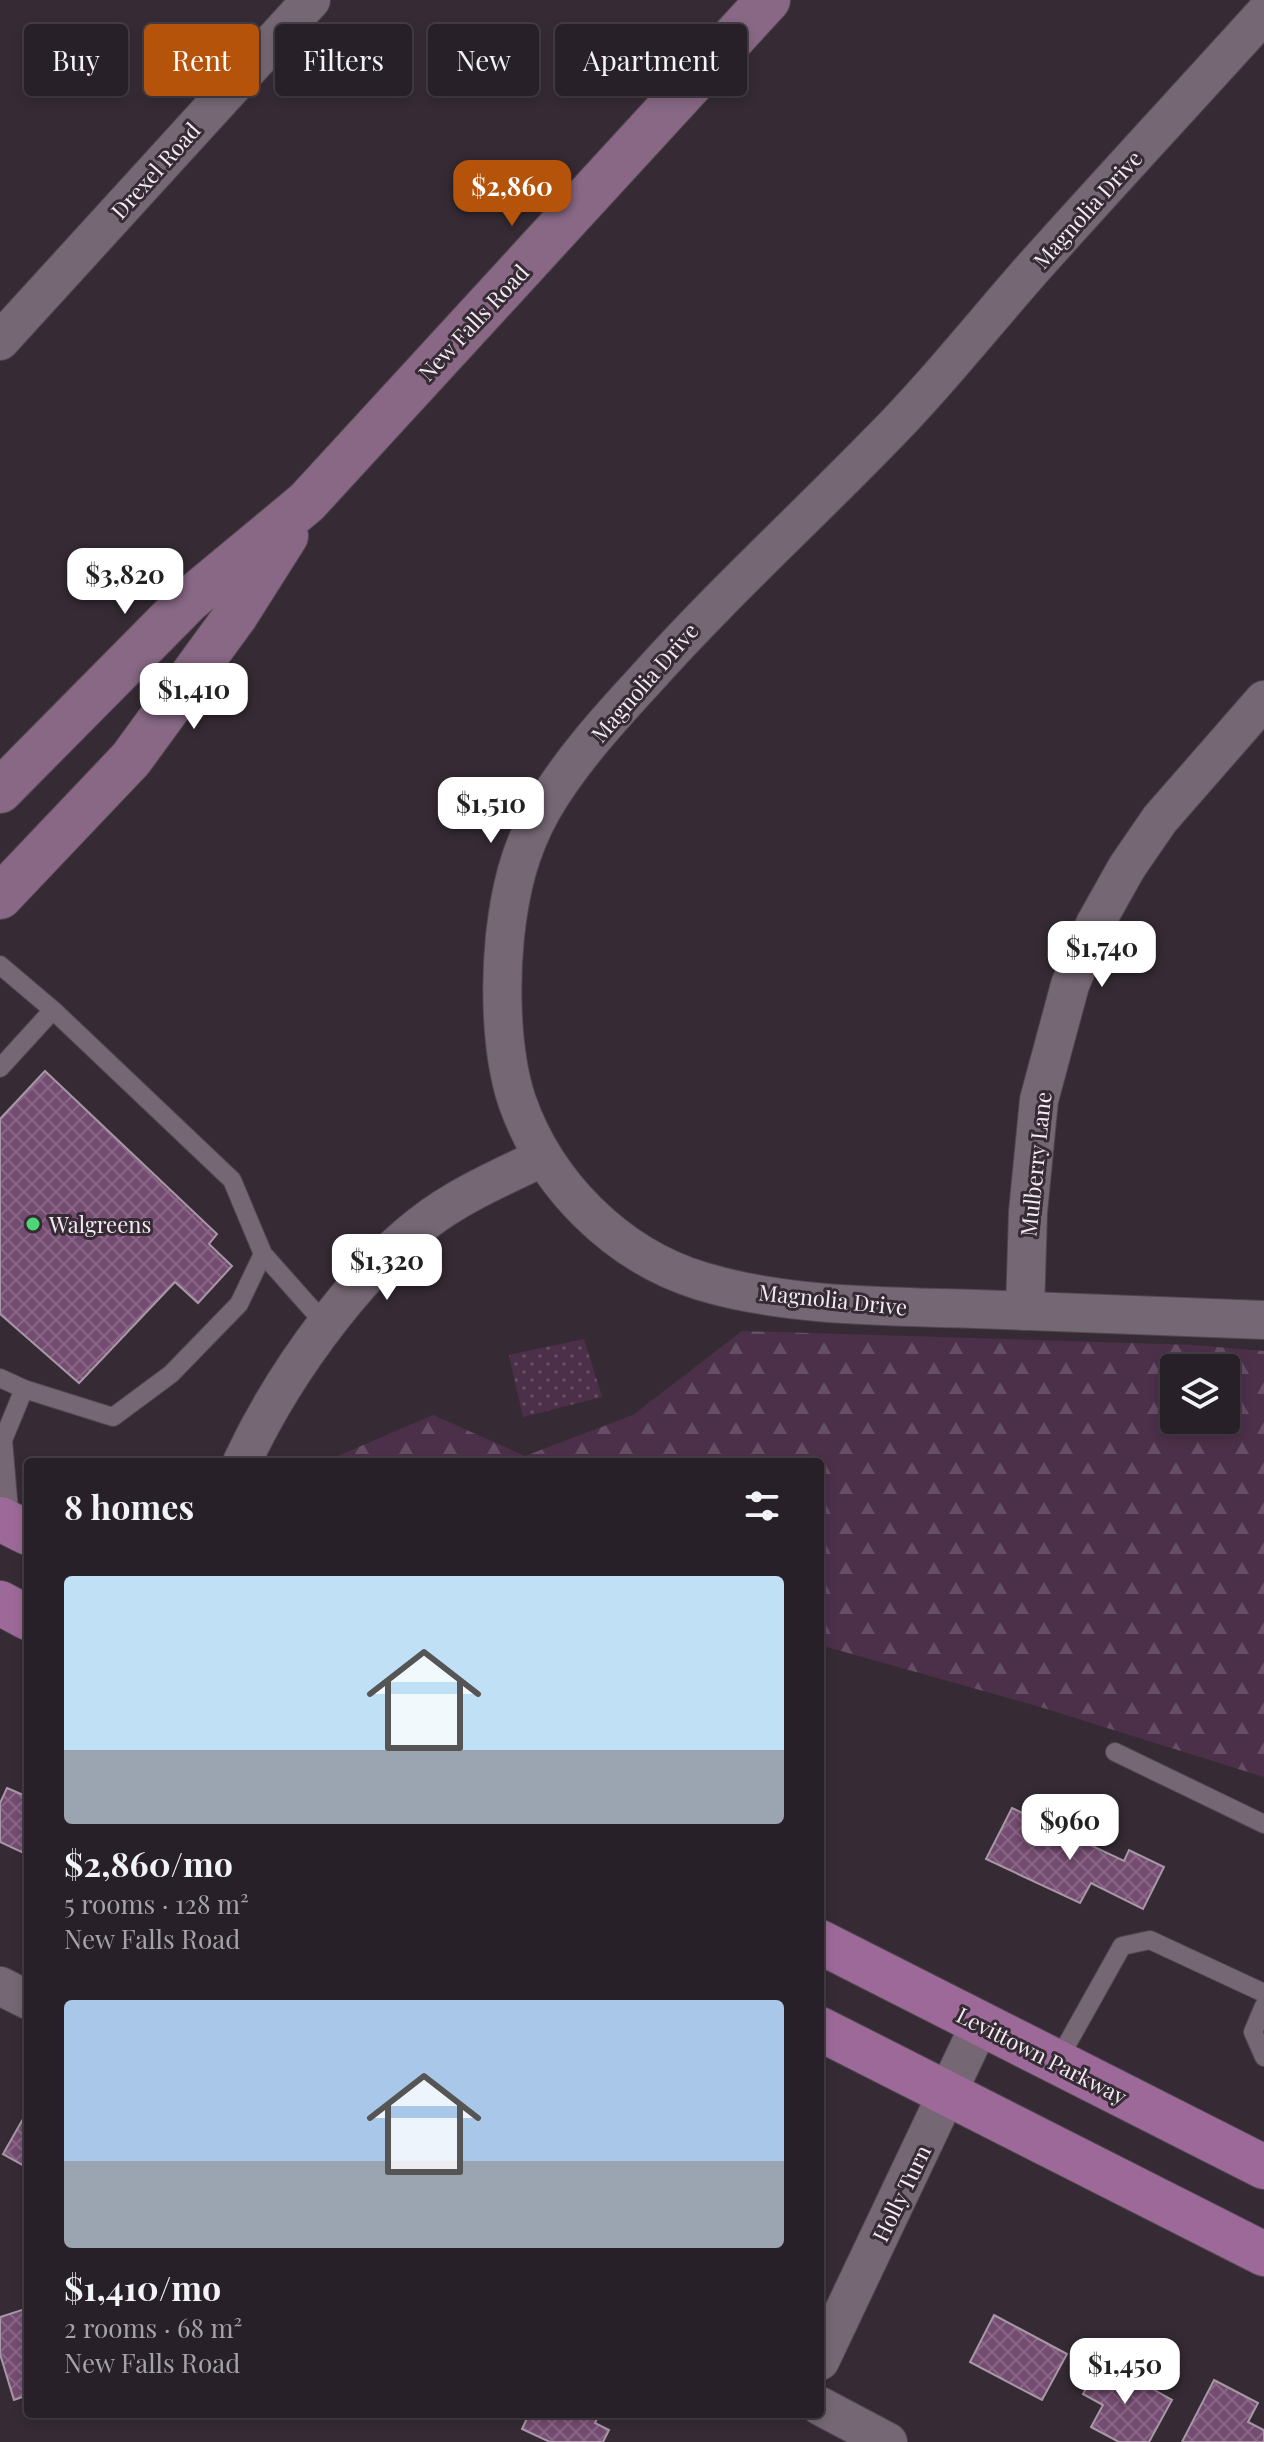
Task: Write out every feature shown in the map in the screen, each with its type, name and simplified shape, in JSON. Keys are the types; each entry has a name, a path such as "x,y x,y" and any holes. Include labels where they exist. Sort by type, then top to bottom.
{"main road":[{"name":"New Falls Road","path":"0,791 189,600 307,502 768,0"},
{"name":"New Falls Road","path":"0,897 131,759 236,615 307,502"},
{"path":"0,1603 24,1616"},
{"name":"Levittown Parkway","path":"824,1944 1264,2167"},
{"path":"824,2031 1264,2254"}],"street":[{"name":"Drexel Road","path":"0,341 311,0"},
{"name":"Magnolia Drive","path":"1264,14 1082,212 882,439 693,626 602,727 543,808 519,859 510,891 501,971 505,1038 515,1095 531,1136 543,1157 579,1203 620,1240 660,1265 702,1281 783,1298 899,1307 1264,1320"},
{"name":"Mulberry Lane","path":"1025,1311 1028,1212 1039,1100 1070,985 1095,924 1127,867 1160,819 1264,700"},
{"path":"244,1458 289,1378 326,1325 408,1236 455,1201 543,1157"},
{"path":"0,1986 24,1998"},
{"name":"Holly Turn","path":"824,2353 980,2024"},
{"path":"824,2408 888,2442"}],"lane":[{"path":"0,965 53,1010 232,1180 263,1254 326,1325"},
{"path":"0,1068 53,1010"},
{"path":"0,1378 24,1389 113,1417 171,1374 239,1304 263,1254"},
{"path":"13,1525 3,1440 24,1389"},
{"path":"1115,1752 1264,1824"},
{"path":"1057,2062 1122,1946 1150,1940 1264,1993"},
{"path":"1264,2006 1253,2032 1264,2057"}],"green space":[{"path":"742,1331 1193,1345 1264,1351 1264,1777 1037,1706 824,1646 824,1458 333,1458 433,1415 525,1456 633,1415"},
{"path":"584,1339 602,1397 523,1417 509,1355"}],"building":[{"path":"45,1071 217,1234 209,1244 232,1266 198,1303 175,1282 79,1383 0,1314 0,1119"},
{"path":"7,1788 24,1795 24,1853 0,1842 0,1803"},
{"path":"1012,1808 1124,1861 1129,1850 1164,1867 1143,1909 1091,1883 1080,1903 986,1859"},
{"path":"24,2117 24,2166 3,2154"},
{"path":"24,2309 24,2396 14,2400 0,2354 0,2317"},
{"path":"994,2315 1067,2354 1042,2400 970,2362"},
{"path":"1101,2360 1172,2400 1149,2442 1119,2442 1091,2427 1103,2405 1083,2394"},
{"path":"1214,2380 1258,2403 1248,2422 1264,2430 1264,2442 1182,2442"},
{"path":"527,2418 597,2418 595,2423 609,2430 603,2442 550,2442 522,2429"}],"place":[{"name":"Walgreens","path":"33,1224"}]}
